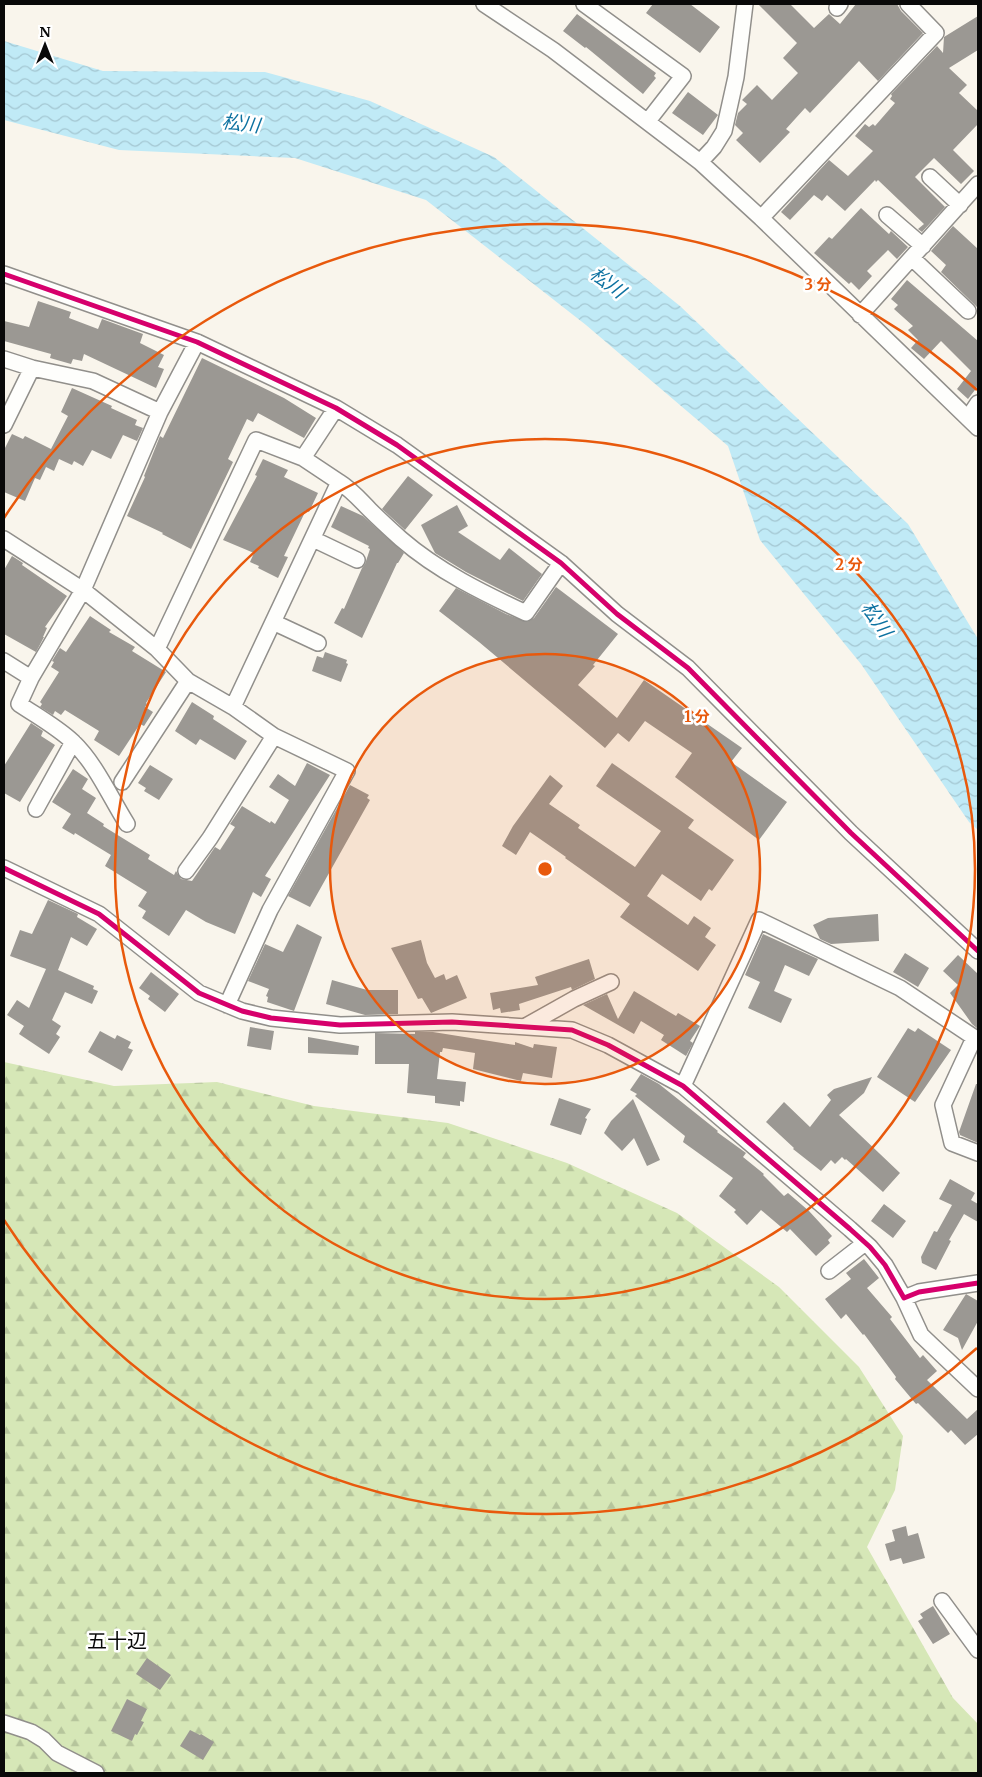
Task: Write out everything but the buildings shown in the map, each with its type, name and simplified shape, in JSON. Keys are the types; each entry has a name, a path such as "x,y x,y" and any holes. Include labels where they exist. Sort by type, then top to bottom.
{"street":[{"path":"484,4 554,50 700,162 761,218 973,423 978,403"},
{"path":"584,4 683,76 648,121"},
{"path":"700,162 714,147 724,131 736,77 745,4"},
{"path":"761,218 936,32 908,4"},
{"path":"930,177 960,205"},
{"path":"860,315 978,184"},
{"path":"887,215 922,246"},
{"path":"912,258 968,311"},
{"path":"4,274 197,342 336,408 397,445 561,564 617,614 688,668 851,833 978,951"},
{"path":"127,824 92,765 73,742 49,723 19,704 31,678 83,590 160,412 197,342"},
{"path":"4,359 32,368 93,381 160,412"},
{"path":"4,425 32,368"},
{"path":"303,458 336,408"},
{"path":"157,649 256,440 303,458 350,488 402,540 430,562 482,592 526,613 561,564"},
{"path":"233,707 339,482"},
{"path":"4,539 83,590 157,649 188,681 233,707 274,736 347,771 270,910 227,1004"},
{"path":"312,539 357,560"},
{"path":"273,622 318,643"},
{"path":"4,662 31,678"},
{"path":"122,782 188,681"},
{"path":"186,871 210,838 274,736"},
{"path":"36,809 73,742"},
{"path":"4,868 99,914 199,993 242,1011 271,1018 340,1024 452,1022 572,1030 608,1045 683,1086 865,1243 885,1265 904,1298 921,1335 978,1389"},
{"path":"683,1086 759,920 900,988 976,1039 943,1104 952,1143 978,1153"},
{"path":"526,1026 574,999 611,982"},
{"path":"829,1271 865,1243"},
{"path":"904,1298 919,1292 978,1283"},
{"path":"942,1602 978,1650"},
{"path":"4,1723 31,1732 44,1740 57,1753 96,1773"}],"green space":[{"path":"4,1062 114,1086 217,1082 314,1106 448,1123 567,1163 677,1213 779,1287 859,1367 903,1436 895,1490 867,1547 953,1698 978,1724 978,1773 4,1773"}],"water":[{"name":"松川","path":"4,41 103,71 265,72 370,101 494,157 680,306 908,524 978,639 978,830 969,822 861,664 760,540 728,446 586,325 426,200 295,158 119,150 4,120"}],"cycle path":[{"path":"4,274 197,342 336,408 397,445 561,563 617,614 688,668 851,833 978,951"},
{"path":"4,868 99,914 199,993 242,1011 271,1018 340,1025 452,1022 572,1030 608,1045 683,1086 870,1247 885,1265 904,1298 919,1292 978,1283"}],"district":[{"name":"五十辺","path":"117,1641"}]}
